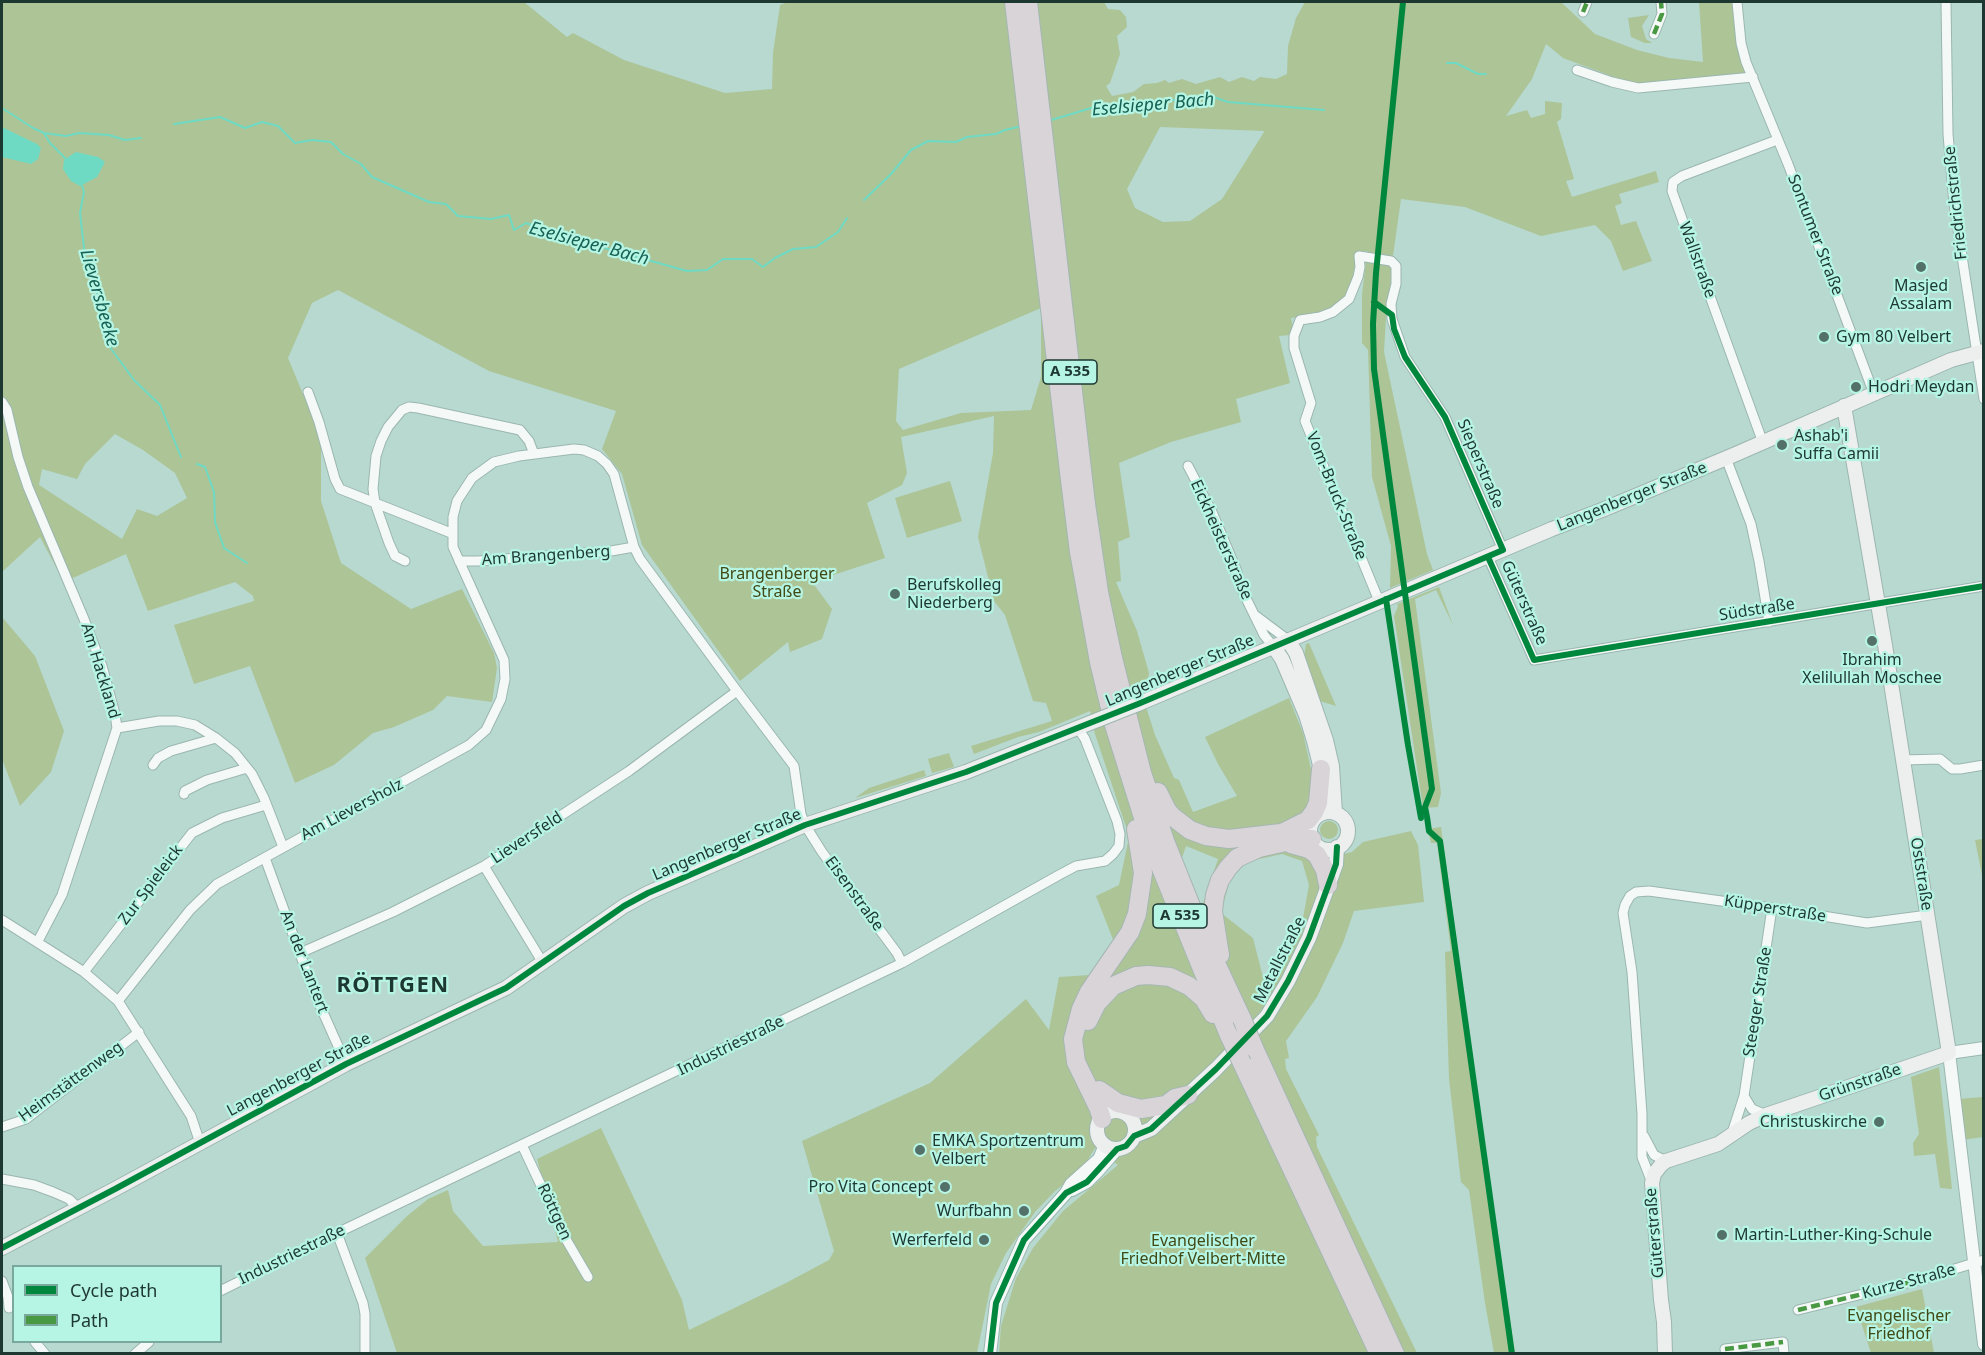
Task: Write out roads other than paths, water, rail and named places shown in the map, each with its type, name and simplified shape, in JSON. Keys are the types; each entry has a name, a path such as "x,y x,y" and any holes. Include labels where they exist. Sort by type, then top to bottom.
{"highway":[{"name":"A 535","path":"1021,8 1048,240 1079,552 1099,662 1114,725 1152,846 1230,1035 1379,1353"},
{"name":"A 535","path":"1048,240 1100,592 1113,658 1142,772 1184,892 1395,1353"},
{"path":"1142,772 1154,784 1173,817 1198,833 1229,839 1284,832 1308,820 1318,803 1321,769"},
{"path":"1107,1116 1098,1107 1076,1062 1073,1039 1081,1009 1089,993 1130,932 1137,914 1142,893 1143,873 1132,813 1135,795"},
{"path":"1284,832 1321,841"},
{"path":"1231,994 1214,926 1213,911 1215,895 1227,868 1237,858 1248,852 1299,839 1321,841"},
{"path":"1271,846 1296,844 1309,849 1317,855 1325,870 1328,885"},
{"path":"1107,1116 1086,1058 1084,1046 1087,1024 1097,1003 1113,986 1148,975 1179,980 1204,999 1230,1035"},
{"path":"1099,1090 1118,1103 1141,1109 1166,1105 1175,1098 1188,1095"}],"main road":[{"name":"Langenberger Straße","path":"2,1248 79,1209 346,1064 486,999 543,963 624,906 648,893 806,825 966,772 1138,704 1379,601 1726,458 1951,360 1981,350"},
{"name":"Oststraße","path":"1844,406 1949,1053"},
{"path":"1288,640 1296,653 1326,740 1332,766 1330,813"},
{"path":"1274,646 1306,715 1321,769 1325,803 1330,813"},
{"path":"1330,813 1341,817 1348,829 1343,843 1321,841 1315,818 1330,813"},
{"name":"Metallstraße","path":"1134,1129 1161,1120 1216,1070 1267,1016 1288,981 1324,902 1328,885 1328,863 1321,841"},
{"name":"Grünstraße","path":"1666,1161 1718,1144 1749,1123 1766,1115 1949,1053"},
{"path":"1122,1113 1134,1129 1130,1143 1111,1147 1098,1134 1098,1126 1107,1116 1122,1113"},
{"path":"1652,1183 1657,1169 1666,1161"},
{"name":"Güterstraße","path":"1652,1183 1665,1353"},
{"name":"Güterstraße","path":"1657,1353 1661,1300"}],"street":[{"path":"1583,12 1587,2"},
{"path":"1654,34 1662,14 1661,2"},
{"name":"Sontumer Straße","path":"1737,2 1741,43 1874,394"},
{"name":"Friedrichstraße","path":"1944,3 1948,134 1954,204 1981,350 1983,399"},
{"path":"1577,70 1638,88 1753,77"},
{"name":"Wallstraße","path":"1763,442 1672,191 1673,182 1682,176 1777,140"},
{"name":"Sieperstraße","path":"1300,320 1333,312 1349,299 1358,277 1359,256 1391,261 1396,266 1397,275 1391,304 1394,329 1413,372 1445,417 1453,433 1503,550"},
{"name":"Vom-Bruck-Straße","path":"1300,320 1294,336 1294,348 1311,403 1305,421 1379,601"},
{"path":"308,392 340,489 452,533"},
{"name":"Am Hackland","path":"2,402 7,410 28,487 98,656 117,728 62,895 38,941"},
{"path":"405,561 395,556 375,503 374,489 376,456 388,428 405,408 418,408 520,430 529,441 534,454"},
{"name":"Am Brangenberg","path":"459,561 610,551 634,547 614,474 598,456 584,450 504,459 478,472 457,501 452,533 453,547 459,561 472,591"},
{"path":"1726,458 1751,524 1769,622"},
{"name":"Eickheisterstraße","path":"1188,466 1212,512 1254,615 1264,635 1274,646"},
{"path":"634,547 647,569 736,691 794,766 801,814 806,825"},
{"name":"Güterstraße","path":"1488,557 1534,660"},
{"name":"Südstraße","path":"1534,660 1983,586"},
{"name":"Am Lieversholz","path":"118,1001 198,901 217,884 469,745 486,730 501,699 505,669 501,652 472,591"},
{"name":"Eickheisterstraße","path":"1254,615 1288,640"},
{"name":"Lieversfeld","path":"300,953 393,912 484,866 629,771 736,691"},
{"path":"117,728 159,721 177,721 195,725 216,738 235,753 247,768 267,805 283,847"},
{"name":"Industriestraße","path":"222,1290 336,1233 902,963 1059,874 1076,866 1105,861 1119,846 1120,834 1117,821 1078,728"},
{"path":"153,765 158,758 171,751 216,738"},
{"path":"1903,760 1940,759 1952,768 1960,769 1983,765"},
{"path":"184,794 185,791 207,780 247,768"},
{"name":"Zur Spieleick","path":"84,972 192,833 222,818 267,805"},
{"name":"Eisenstraße","path":"806,825 822,852 902,963"},
{"name":"An der Lantert","path":"265,858 314,992 346,1064"},
{"path":"484,866 543,963"},
{"name":"Küpperstraße","path":"1626,902 1636,892 1649,891 1867,923 1928,915"},
{"name":"Güterstraße","path":"1626,902 1623,913 1632,972 1643,1131 1642,1157 1652,1183"},
{"name":"Steeger Straße","path":"1729,1138 1736,1124 1744,1096 1772,908"},
{"path":"2,920 84,972 118,1001 191,1116 200,1143"},
{"name":"Heimstättenweg","path":"2,1127 27,1119 139,1032"},
{"name":"Grünstraße","path":"1949,1053 1983,1048"},
{"name":"Oststraße","path":"1949,1053 1979,1262 1983,1344"},
{"path":"1744,1096 1752,1109 1766,1115"},
{"name":"Güterstraße","path":"1643,1131 1652,1153 1657,1158 1666,1161"},
{"name":"Röttgen","path":"522,1145 567,1241 588,1277"},
{"path":"990,1353 996,1303 1024,1240 1066,1193 1071,1184 1111,1147"},
{"path":"2,1179 44,1188 69,1199 79,1209"},
{"path":"336,1233 363,1302 365,1353"},
{"name":"Kurze Straße","path":"1798,1310 1915,1281 1979,1262"},
{"path":"2,1281 8,1297 6,1310"},
{"path":"1726,1353 1725,1349 1783,1342 1784,1353"},
{"path":"135,1353 147,1343"}],"waterway":[{"name":"Eselsieper Bach","path":"1447,63 1456,63 1478,74 1486,74"},
{"name":"Eselsieper Bach","path":"1048,121 1098,106 1213,97 1228,102 1324,110"},
{"path":"2,108 44,133 66,136 79,133 109,135 125,140 141,138"},
{"name":"Eselsieper Bach","path":"174,124 220,117 245,128 262,122 278,126 295,143 312,140 331,142 343,154 361,164 372,177 429,202 446,204 458,216 491,219 509,215 514,230 526,223 576,240 687,271 707,270 723,259 752,259 763,267 793,249 816,247 838,232 847,218"},
{"name":"Eselsieper Bach","path":"864,200 891,174 911,150 928,141 956,142 967,137 996,134 1022,126"},
{"name":"Lieversbeeke","path":"44,133 50,143 67,160"},
{"name":"Lieversbeeke","path":"81,182 84,192 80,213 85,257 97,293 109,346 134,380 160,405 181,457"},
{"name":"Lieversbeeke","path":"197,464 205,467 214,492 215,522 224,548 247,563"}],"place":[{"name":"Masjed Assalam","path":"1921,267"},
{"name":"Gym 80 Velbert","path":"1824,337"},
{"name":"Hodri Meydan","path":"1856,387"},
{"name":"Ashab'i Suffa Camii","path":"1782,445"},
{"name":"Berufskolleg Niederberg","path":"895,594"},
{"name":"Ibrahim Xelilullah Moschee","path":"1872,641"},
{"name":"Christuskirche","path":"1879,1122"},
{"name":"EMKA Sportzentrum Velbert","path":"920,1150"},
{"name":"Pro Vita Concept","path":"945,1187"},
{"name":"Wurfbahn","path":"1024,1211"},
{"name":"Martin-Luther-King-Schule","path":"1722,1235"},
{"name":"Werferfeld","path":"984,1240"}],"district":[{"name":"RÖTTGEN","path":"393,986"}],"park label":[{"name":"Brangenberger Straße","path":"777,583"},
{"name":"Evangelischer Friedhof Velbert-Mitte","path":"1203,1250"},
{"name":"Evangelischer Friedhof","path":"1899,1325"}]}
